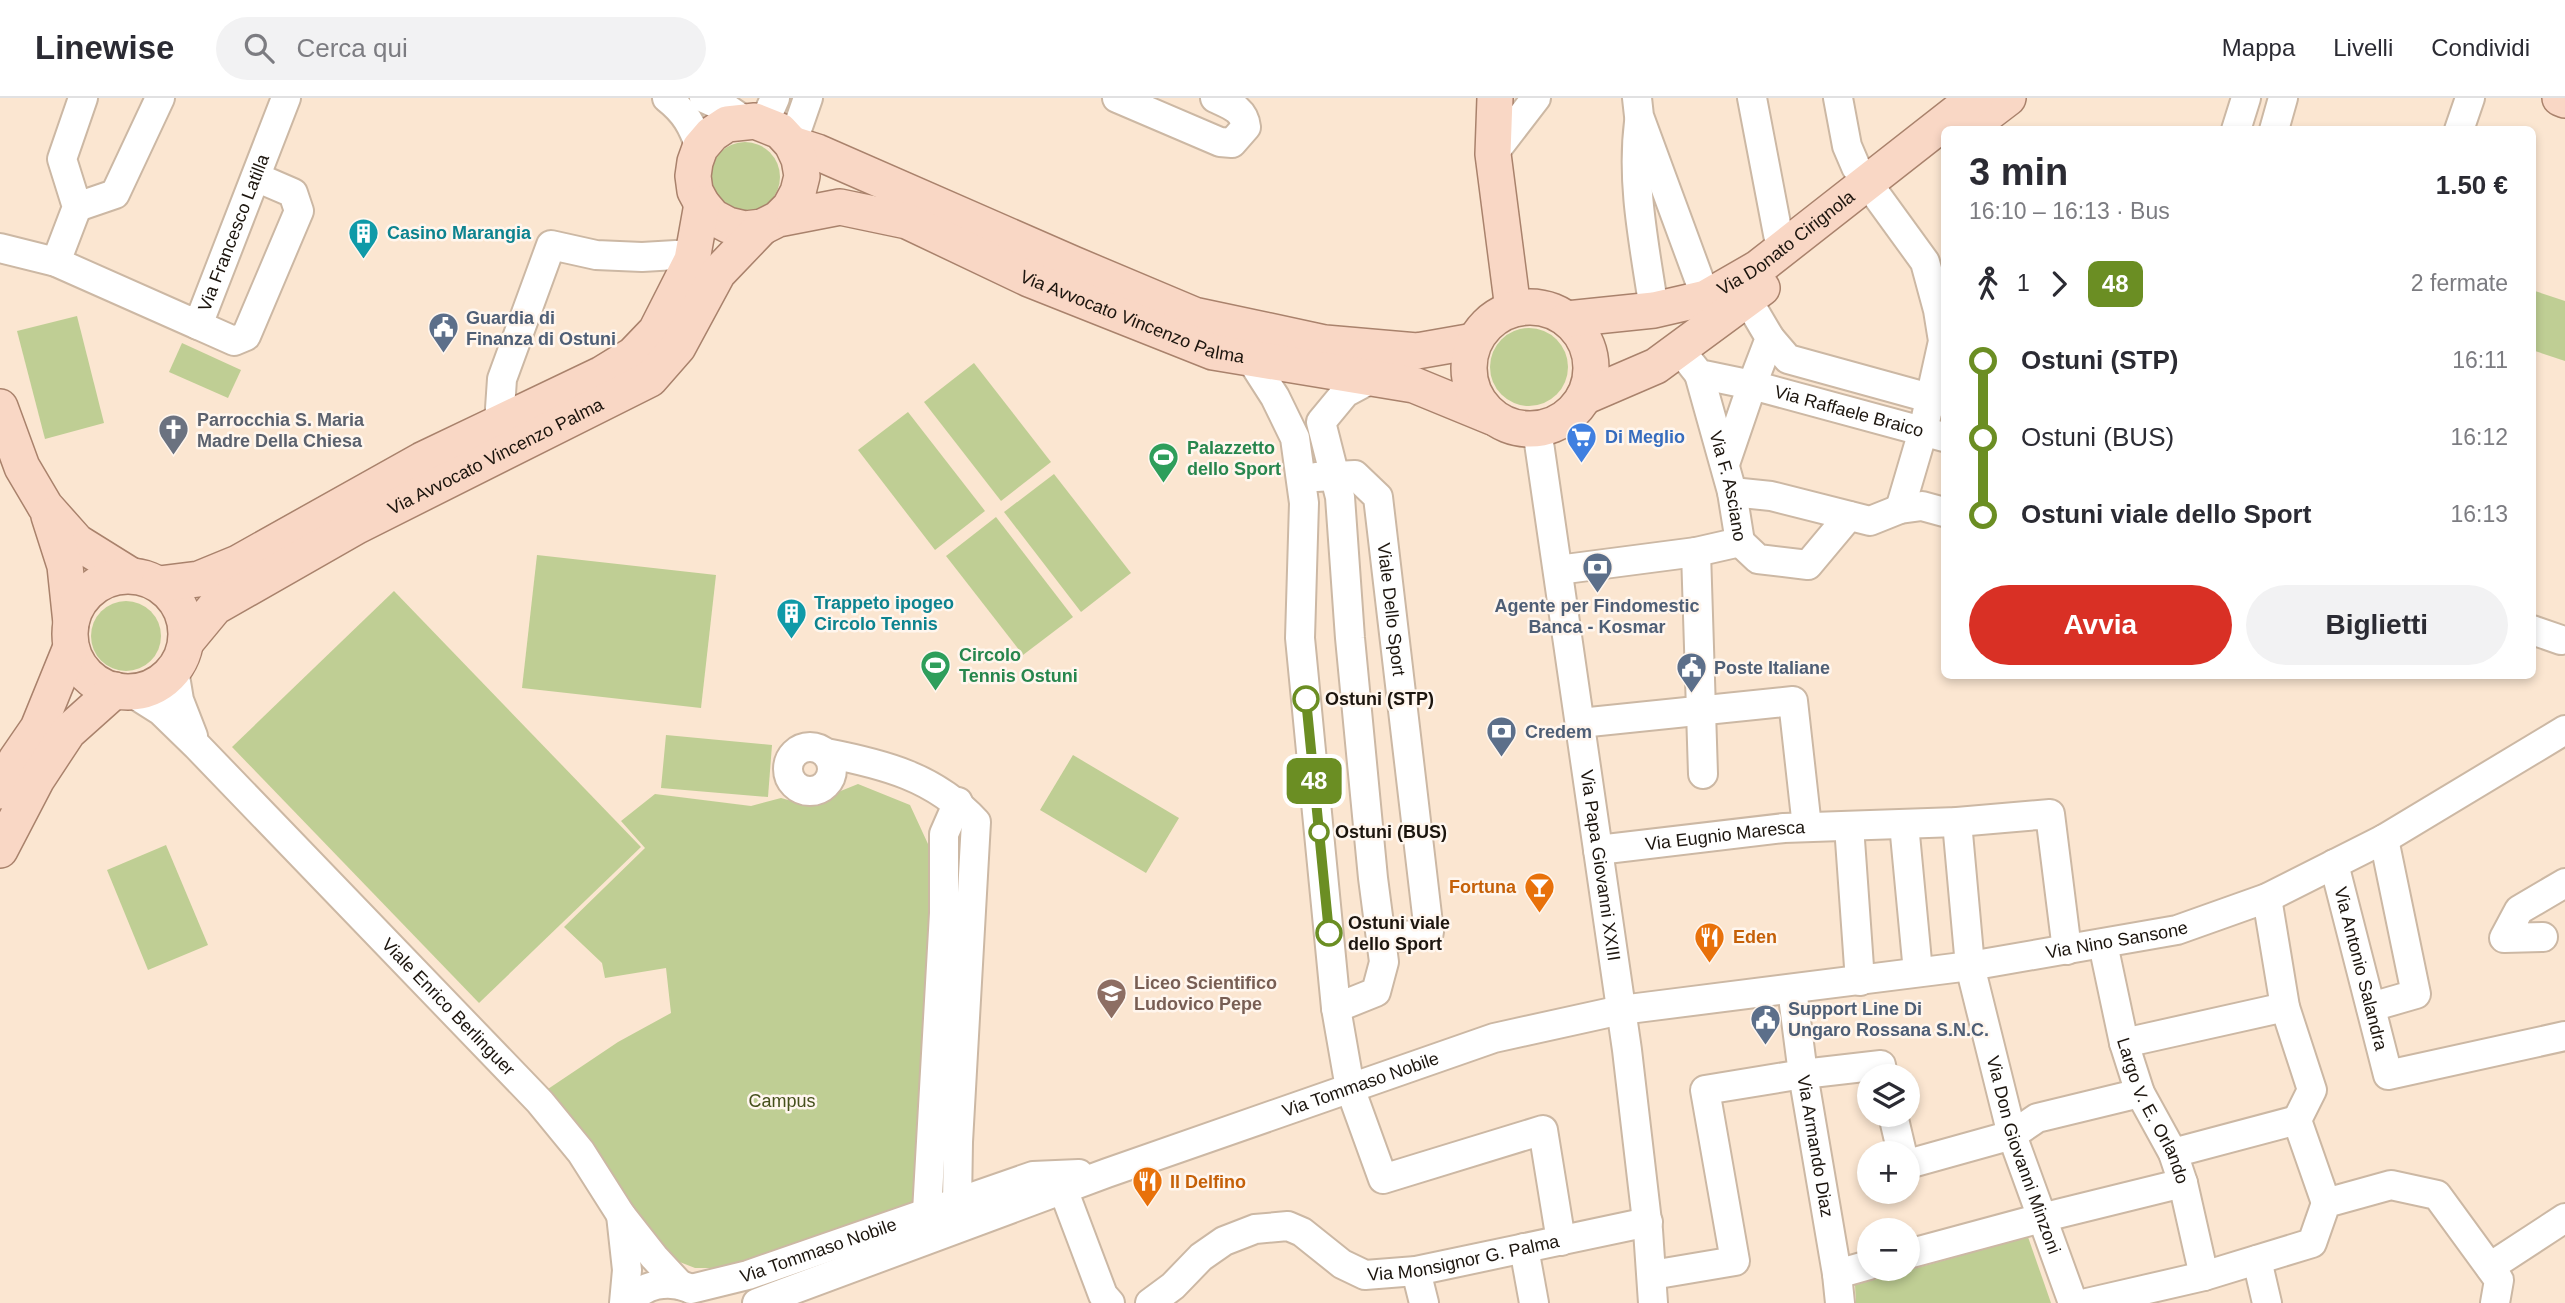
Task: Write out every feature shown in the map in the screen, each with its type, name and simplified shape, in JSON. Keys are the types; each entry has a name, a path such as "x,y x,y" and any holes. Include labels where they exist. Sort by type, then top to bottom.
{"main road":[{"path":"1473,98 1493,154"},
{"path":"1495,98 1493,154 1513,309"},
{"name":"Via Donato Cirignola","path":"1943,126 1975,98"},
{"path":"1971,126 2008,98"},
{"path":"2560,98 2565,100"},
{"path":"700,148 712,134 727,124 761,114"},
{"name":"Via Avvocato Vincenzo Palma","path":"180,656 215,607 345,533 650,379 678,347 718,273 794,200 802,176 799,159 792,144 761,114"},
{"name":"Via Donato Cirignola","path":"1584,397 1656,366 1690,362 1747,299 1941,128"},
{"name":"Via Avvocato Vincenzo Palma","path":"792,144 817,152 1194,314 1325,344 1418,351 1474,341"},
{"name":"Via Avvocato Vincenzo Palma","path":"700,148 693,176 695,191 713,217 728,225 745,229 840,207 907,221 1029,279 1213,352 1414,385 1492,416"},
{"name":"Via Donato Cirignola","path":"1567,318 1654,310 1706,298 1758,268 1872,189 1941,148"},
{"name":"Via Avvocato Vincenzo Palma","path":"145,579 199,579 238,562 422,460 602,374 633,355 656,331 692,260 702,204"},
{"path":"1532,306 1567,318 1579,330 1588,346 1591,372 1584,397 1573,412 1556,424 1537,429 1514,427 1492,416 1482,407 1470,382 1470,354 1474,341 1484,327 1513,309 1532,306"},
{"path":"0,407 11,470 45,506 77,542 172,594 181,609 186,625 180,656 162,681 148,689 123,691 100,685 87,675 77,662 71,635 65,566 45,506"},
{"path":"0,791 16,760 38,728 71,635 76,607 85,594 98,583 114,577 145,579"},
{"path":"0,850 37,779 68,732 123,691"}],"street":[{"path":"56,262 78,206 62,159 83,98"},
{"path":"78,206 115,194 160,98"},
{"name":"Via Francesco Latilla","path":"0,248 56,262 198,325 286,98"},
{"path":"667,98 682,111 695,130 700,148"},
{"path":"704,98 726,108 761,114"},
{"path":"792,144 808,98"},
{"path":"1116,98 1220,142 1232,143 1246,127 1245,118 1236,107 1215,98"},
{"path":"1493,154 1536,98"},
{"path":"1752,98 1781,250"},
{"path":"1838,98 1847,146 1856,167 1872,189 1935,258 1941,311"},
{"path":"2237,126 2246,98"},
{"path":"2275,126 2283,98"},
{"path":"2460,126 2470,98"},
{"path":"1638,107 1706,298"},
{"path":"1638,107 1636,181 1654,310"},
{"path":"198,325 234,341 246,336 299,211 293,193 256,177"},
{"path":"499,423 502,379 551,245 596,255 642,257 693,254"},
{"name":"Via Raffaele Braico","path":"1747,299 1770,338 1788,359 1937,400"},
{"path":"1725,464 1770,338"},
{"path":"1250,358 1275,397 1295,438 1304,502 1300,638 1336,1008 1350,1088 1383,1179 1543,1130 1561,1241"},
{"path":"1900,509 1933,434 1941,361"},
{"name":"Via Raffaele Braico","path":"1690,362 1752,385 1933,434"},
{"name":"Via F. Asciano","path":"1558,570 1696,552 1740,542 1725,464 1690,362"},
{"path":"1336,1008 1376,992 1384,962 1352,665 1340,497 1321,422 1345,393 1373,379"},
{"name":"Via Papa Giovanni XXIII","path":"1537,429 1621,1010 1648,1222 1653,1303"},
{"name":"Viale Dello Sport","path":"1300,477 1355,475 1378,497 1429,932 1381,940"},
{"path":"1732,492 1771,496 1870,521 1900,509 1922,506 1941,511"},
{"path":"1740,542 1758,559 1808,565 1849,516"},
{"path":"1696,552 1703,774"},
{"path":"2536,631 2561,640"},
{"path":"180,656 180,700 197,746"},
{"name":"Viale Enrico Berlinguer","path":"123,691 161,711 197,746 540,1102 581,1152 621,1215 654,1257 693,1292"},
{"path":"1580,723 1793,701 1807,827"},
{"name":"Via Nino Sansone","path":"1621,1010 1970,966 2177,930 2267,898 2384,839 2565,730"},
{"path":"826,754 872,762 913,776 958,802 976,822 957,1203"},
{"path":"927,1212 944,913 944,834 958,802"},
{"name":"Via Eugnio Maresca","path":"1598,850 1694,837 1807,827 1957,822 2050,814 2067,950"},
{"name":"Via Don Giovanni Minzoni","path":"1957,822 1970,966 2012,1135 2073,1303"},
{"path":"1904,824 1918,972"},
{"path":"1851,826 1860,981"},
{"path":"2371,1007 2416,994 2384,839"},
{"name":"Via Antonio Salandra","path":"2334,864 2388,1075 2565,1036"},
{"path":"2543,937 2504,938 2519,910 2565,883"},
{"path":"2087,1303 2204,1276 2312,1243 2326,1203 2297,1120 2312,1090 2285,1007 2267,898"},
{"name":"Largo V. E. Orlando","path":"2103,944 2124,1043 2140,1093 2174,1153 2204,1276"},
{"name":"Via Armando Diaz","path":"1792,989 1840,1303"},
{"path":"2124,1043 2285,1007"},
{"name":"Via Tommaso Nobile","path":"757,1303 1107,1173 1494,1038 1621,1010"},
{"path":"1652,1275 1735,1261 1705,1090 1857,1068"},
{"path":"1920,1161 2012,1135 2037,1118 2140,1093"},
{"path":"2174,1153 2297,1120"},
{"name":"Via Tommaso Nobile","path":"626,1303 654,1285 667,1283 693,1292 748,1275 1033,1176 1107,1173"},
{"path":"1920,1251 2183,1184"},
{"path":"2326,1203 2391,1185 2437,1195 2498,1280 2495,1303"},
{"path":"1063,1189 1103,1295 1110,1303"},
{"path":"621,1215 627,1270 626,1303"},
{"path":"2490,1267 2565,1218"},
{"name":"Via Monsignor G. Palma","path":"1150,1303 1173,1286 1201,1257 1224,1241 1255,1230 1288,1226 1302,1232 1342,1265 1365,1275 1416,1271 1648,1222"},
{"path":"1524,1248 1534,1303"},
{"path":"2257,1260 2267,1303"},
{"path":"1837,1274 1857,1268"},
{"path":"1416,1271 1424,1303"}],"green space":[{"path":"745,142 770,152 780,177 770,202 745,212 720,202 710,177 720,152"},
{"path":"2536,291 2565,301 2565,361 2536,351"},
{"path":"77,316 104,423 45,439 17,331"},
{"path":"1529,328 1544,331 1556,340 1565,352 1568,367 1565,382 1556,394 1544,403 1529,406 1514,403 1502,394 1493,382 1490,367 1493,352 1502,340 1514,331"},
{"path":"182,343 241,370 228,398 169,372"},
{"path":"974,363 1051,462 1001,501 924,402"},
{"path":"908,412 985,511 935,550 858,450"},
{"path":"1054,474 1131,573 1081,612 1004,512"},
{"path":"996,517 1073,617 1023,655 946,556"},
{"path":"537,555 716,575 701,708 522,688"},
{"path":"394,591 641,847 479,1003 232,747"},
{"path":"119,601 133,601 146,607 155,616 161,636 159,649 151,661 133,671 119,671 106,665 97,656 91,643 91,629 97,616 106,607"},
{"path":"666,735 772,745 768,797 661,788"},
{"path":"1073,755 1179,818 1146,873 1040,810"},
{"name":"Campus","path":"858,784 910,805 928,844 929,920 921,1180 917,1205 728,1268 695,1268 672,1259 542,1093 618,1042 671,1013 666,968 605,978 602,963 564,927 645,848 621,821 655,794 751,806 781,798 806,805"},
{"path":"166,845 208,945 148,970 107,870"},
{"path":"2028,1237 2051,1303 1856,1303 1855,1285 1869,1281 1920,1281 1920,1267"}],"bus line":[{"name":"48","path":"1306,699 1329,933"}],"place":[{"name":"Casino Marangia","path":"364,260"},
{"name":"Guardia di Finanza di Ostuni","path":"443,355"},
{"name":"Parrocchia S. Maria Madre Della Chiesa","path":"174,457"},
{"name":"Di Meglio","path":"1582,464"},
{"name":"Palazzetto dello Sport","path":"1164,485"},
{"name":"Agente per Findomestic Banca - Kosmar","path":"1597,595"},
{"name":"Trappeto ipogeo Circolo Tennis","path":"791,640"},
{"name":"Circolo Tennis Ostuni","path":"936,692"},
{"name":"Poste Italiane","path":"1691,695"},
{"name":"Ostuni (STP)","path":"1306,699"},
{"name":"Credem","path":"1502,759"},
{"name":"Ostuni (BUS)","path":"1319,832"},
{"name":"Fortuna","path":"1539,914"},
{"name":"Ostuni viale dello Sport","path":"1329,933"},
{"name":"Eden","path":"1710,964"},
{"name":"Liceo Scientifico Ludovico Pepe","path":"1111,1020"},
{"name":"Support Line Di Ungaro Rossana S.N.C.","path":"1765,1046"},
{"name":"Il Delfino","path":"1147,1209"}]}
